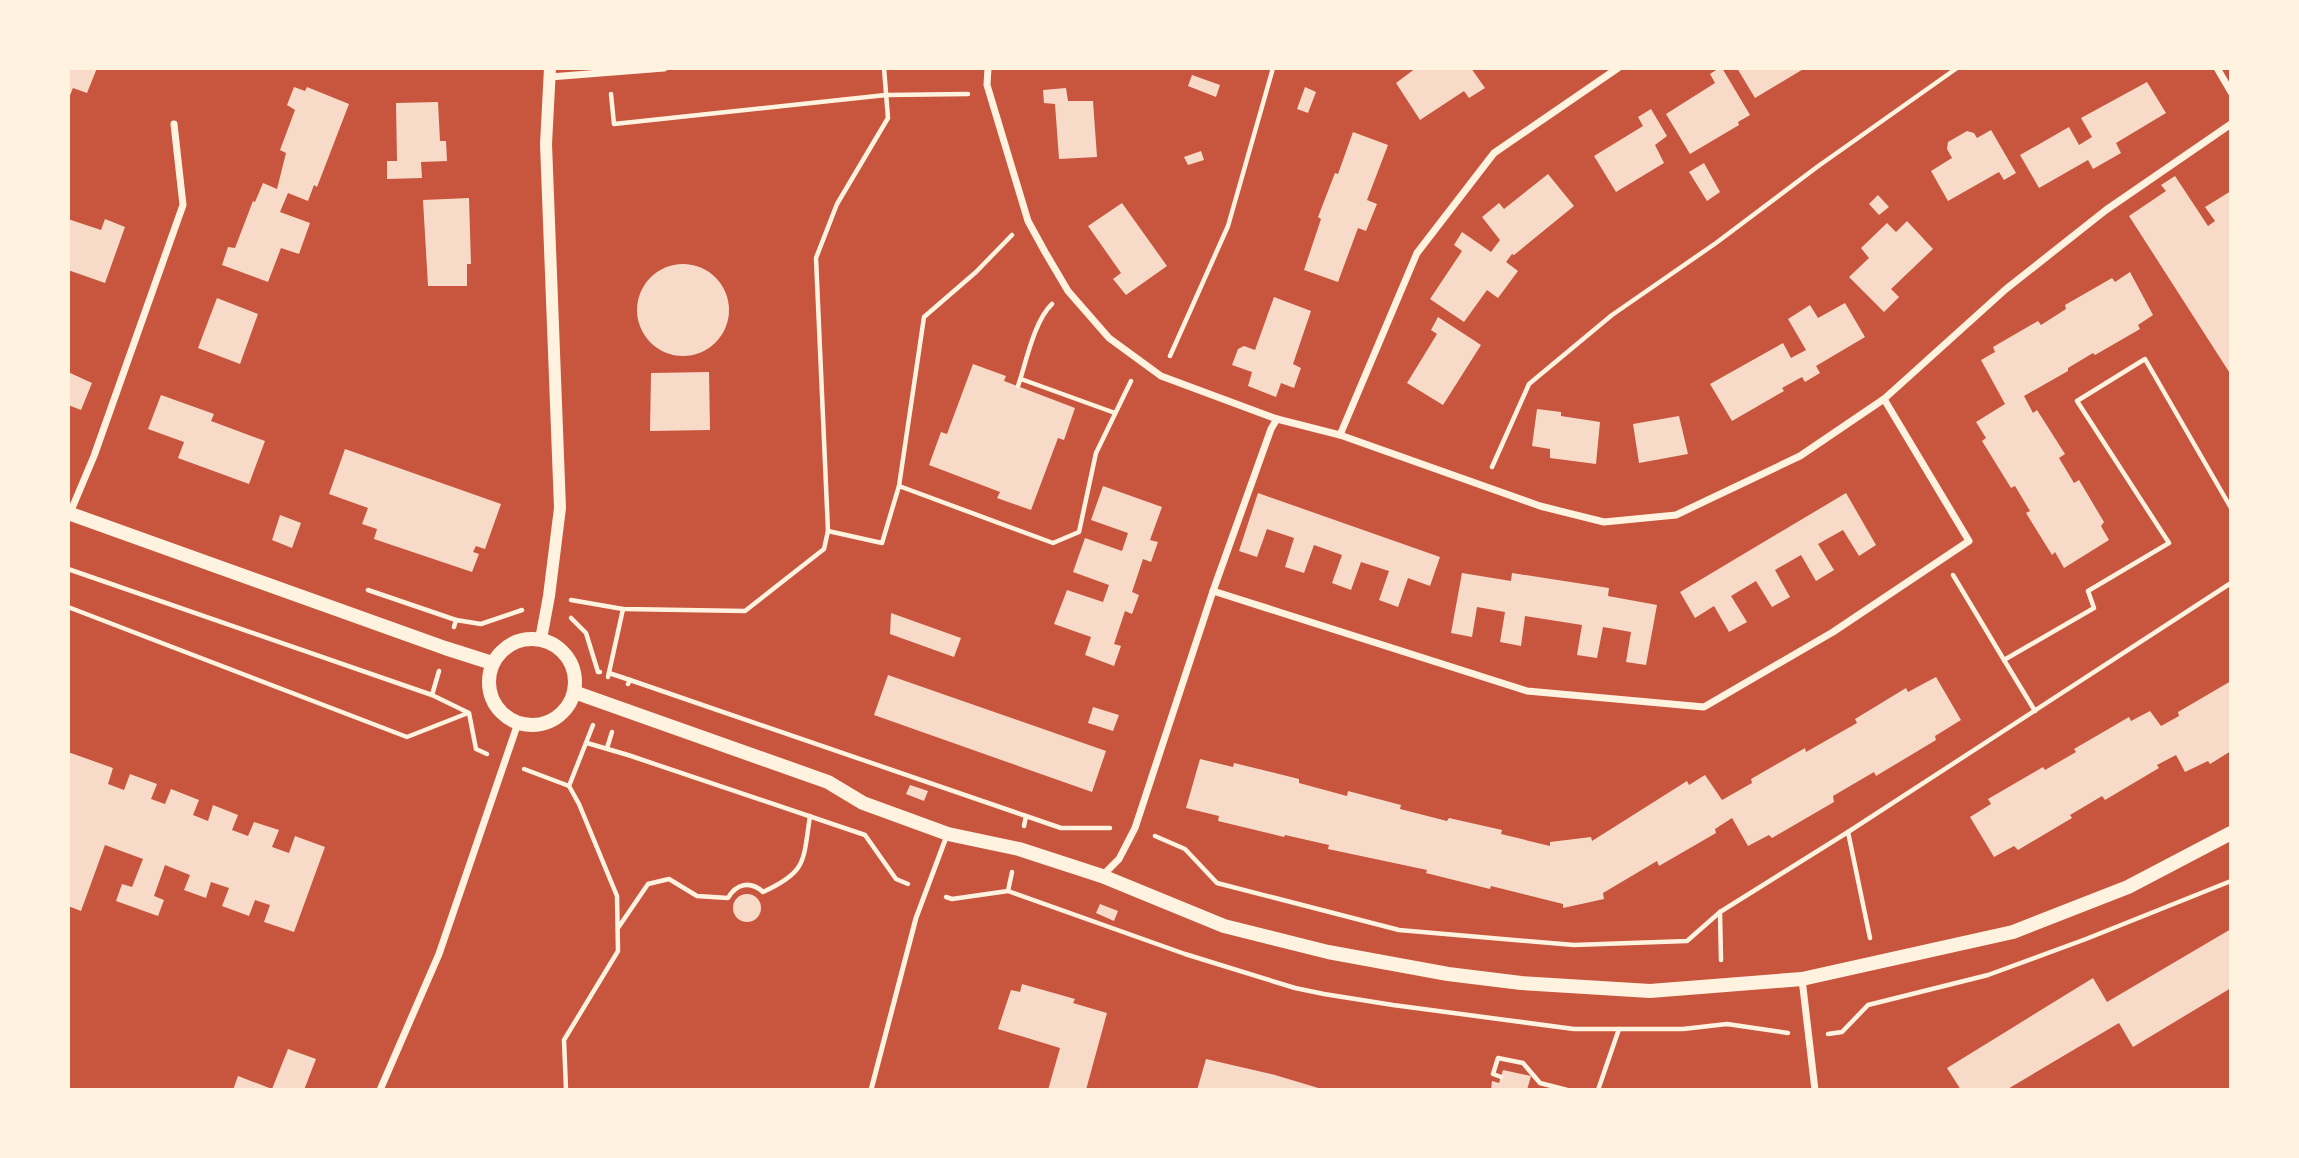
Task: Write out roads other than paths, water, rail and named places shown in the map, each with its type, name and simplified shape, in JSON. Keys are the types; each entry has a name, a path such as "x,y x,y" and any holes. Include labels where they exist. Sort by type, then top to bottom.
{"main road":[{"path":"69,513 492,663"},
{"path":"541,639 565,653 575,678 574,692 559,716 546,723 518,723 505,716 492,698 488,677 492,663 501,651 513,643 541,639"},
{"path":"574,692 828,782 863,803 948,834 1019,849 1102,876 1224,926 1328,952 1448,974 1521,983 1650,991 1802,979 2013,932 2128,887 2231,833"}],"street":[{"path":"541,639 560,508 546,144 550,73 609,73 664,68"},
{"path":"988,68 987,85 1028,221 1068,291 1109,338 1140,361 1161,376 1277,419 1340,435 1540,506 1605,522 1676,515 1800,456 1884,399 2006,289 2106,210 2231,124"},
{"path":"1340,435 1417,253 1494,153 1618,68"},
{"path":"2217,68 2231,92"},
{"path":"69,513 94,456 183,205 174,124"},
{"path":"1213,591 1527,691 1703,707 1833,632 1969,541 1884,399"},
{"path":"1102,876 1119,859 1135,828 1213,591 1271,429 1277,419"},
{"path":"380,1090 439,954 518,723"},
{"path":"1802,979 1815,1090"}],"lane":[{"path":"871,1090 916,918 948,834"}]}
